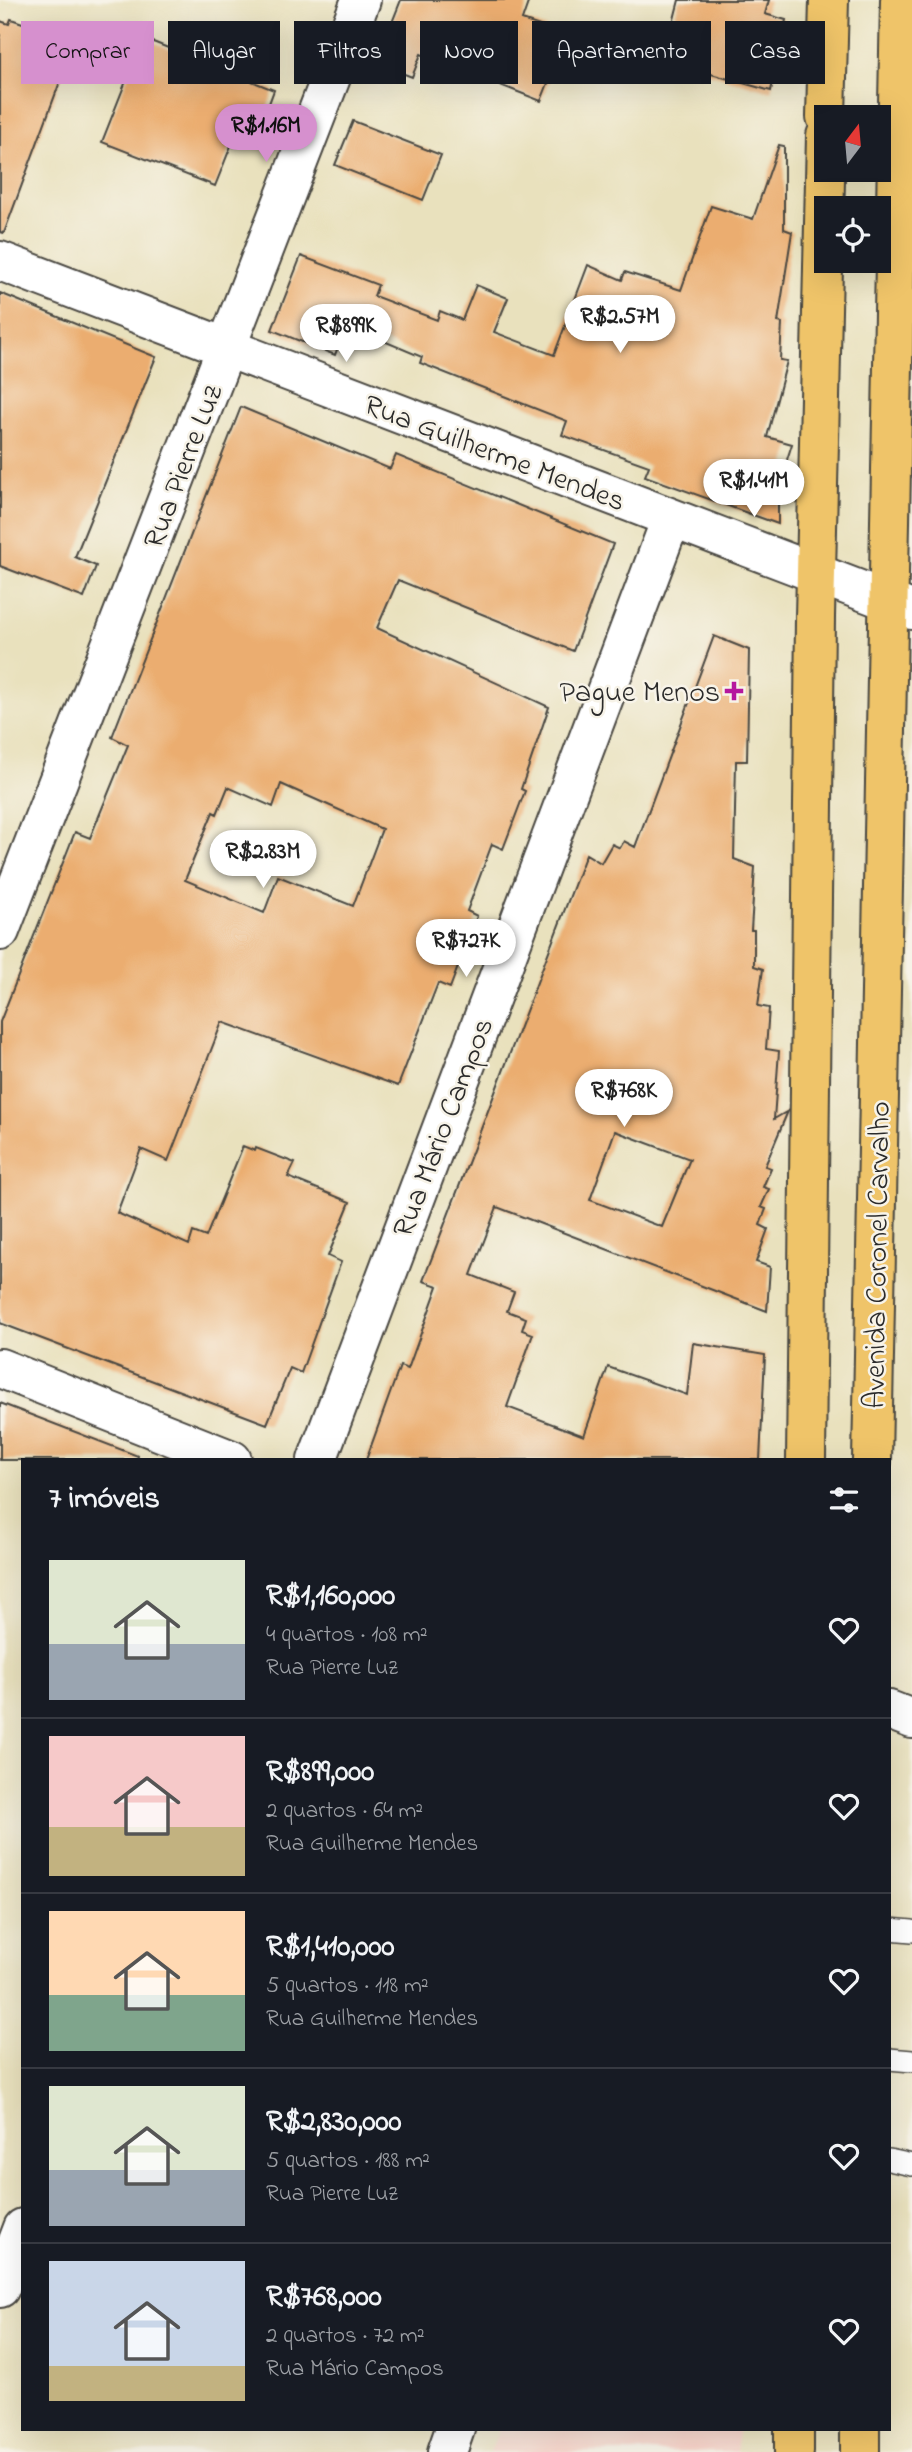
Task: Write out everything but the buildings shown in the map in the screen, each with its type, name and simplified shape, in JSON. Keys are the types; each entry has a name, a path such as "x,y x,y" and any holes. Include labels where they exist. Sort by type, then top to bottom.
{"main road":[{"path":"827,105 829,0"},
{"name":"Avenida Coronel Carvalho","path":"872,1458 899,605 900,0"},
{"path":"806,1458 816,574 825,182"},
{"path":"793,2452 794,2431"},
{"path":"860,2431 860,2452"}],"street":[{"name":"Rua Pierre Luz","path":"0,931 362,0"},
{"name":"Rua Guilherme Mendes","path":"0,261 899,605"},
{"name":"Rua Mário Campos","path":"318,1458 671,519"},
{"path":"0,1368 227,1458"},
{"path":"891,1711 912,1719"},
{"path":"0,2288 21,2233"},
{"path":"446,2452 454,2431"}],"lane":[{"path":"891,1929 912,1931"},
{"path":"891,2059 912,2061"},
{"path":"891,2160 912,2165"}],"shaded area":[{"path":"498,2431 737,2431 737,2452 490,2452"}],"place":[{"name":"Pague Menos","path":"734,691"}]}
